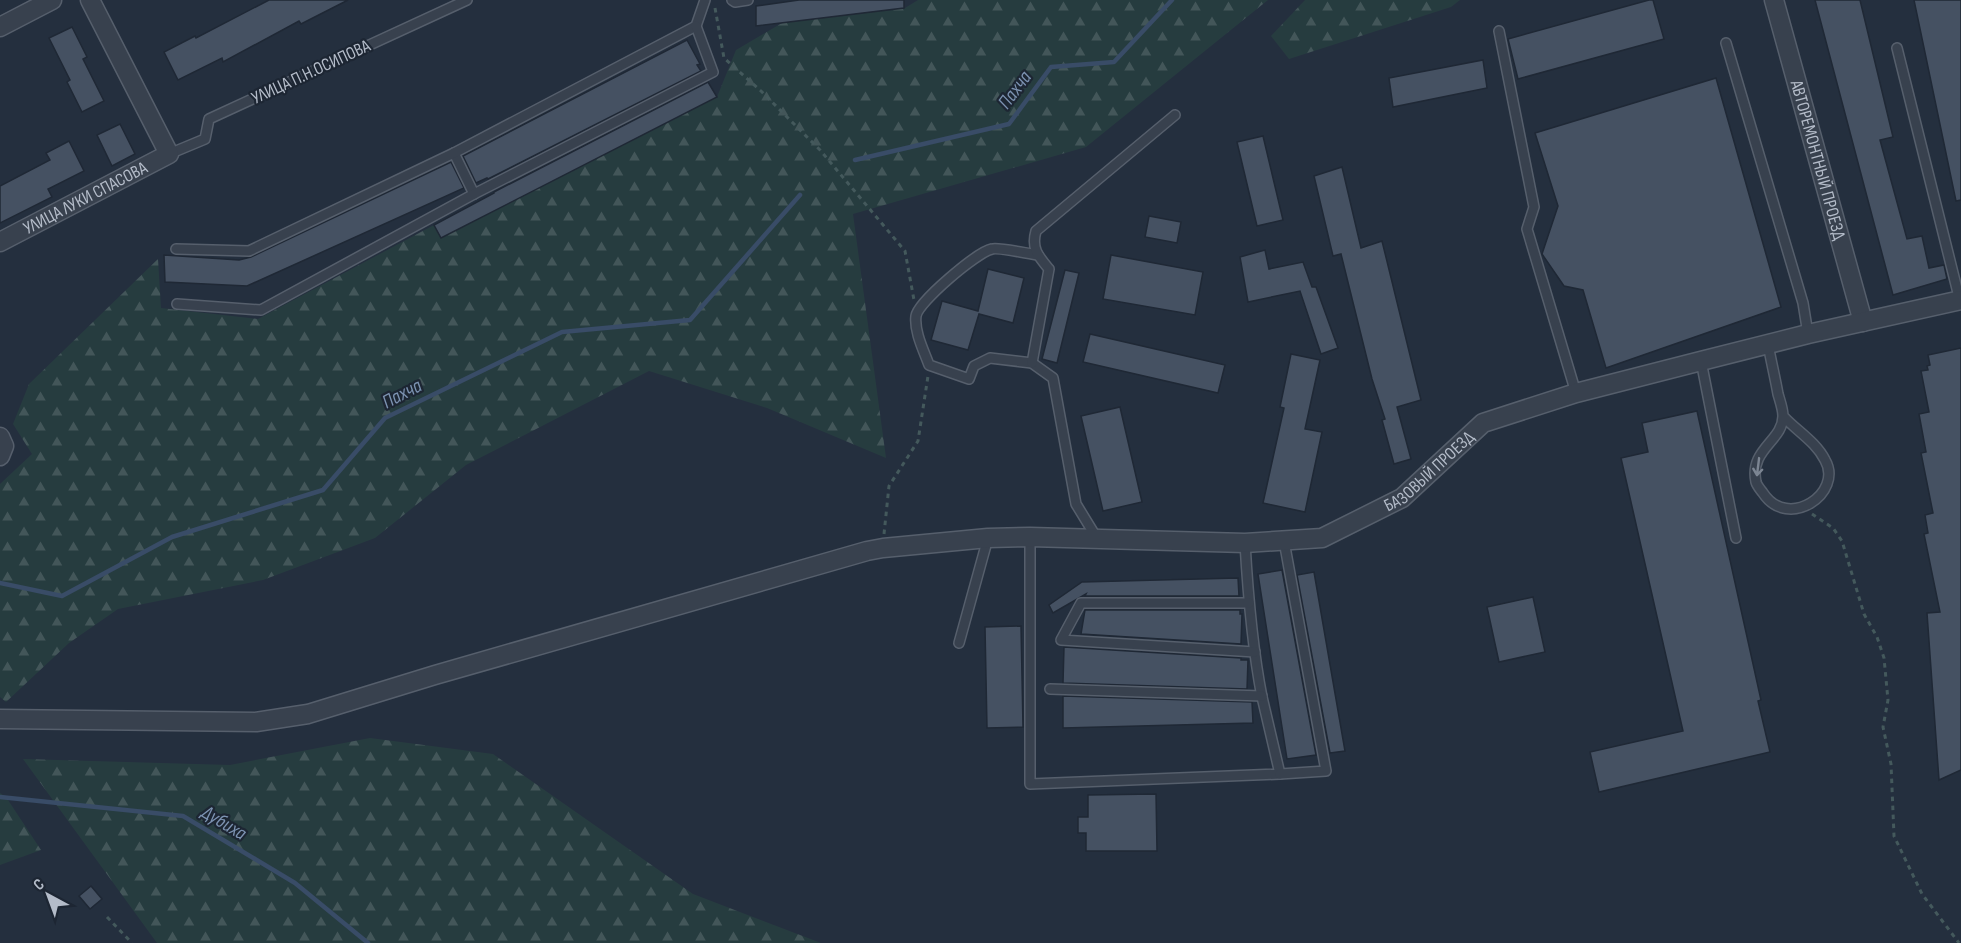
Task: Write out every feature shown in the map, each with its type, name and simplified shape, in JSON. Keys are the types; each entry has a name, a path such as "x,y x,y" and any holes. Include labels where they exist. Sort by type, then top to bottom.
{"street":[{"path":"0,27 52,0"},
{"path":"90,0 169,154"},
{"name":"АВТОРЕМОНТНЫЙ ПРОЕЗД","path":"1774,0 1863,322"},
{"name":"УЛИЦА ЛУКИ СПАСОВА","path":"0,242 169,154"},
{"name":"БАЗОВЫЙ ПРОЕЗД","path":"0,718 256,722 308,714 867,550 988,538 1030,537 1245,543 1322,538 1402,498 1483,423 1576,393 1809,334 1960,300"},
{"path":"0,437 4,446 0,456"}],"lane":[{"name":"УЛИЦА П.Н.ОСИПОВА","path":"169,154 205,139 209,119 467,0"},
{"path":"177,304 261,310 474,194 713,72 696,26 705,0"},
{"path":"732,0 735,2 748,0"},
{"path":"176,249 249,251 454,153 696,26"},
{"path":"1499,31 1534,207 1527,229 1576,393"},
{"path":"1726,43 1803,303 1809,334"},
{"path":"1897,48 1960,300"},
{"path":"1032,363 1049,269 1038,255 1033,241 1036,231 1175,115"},
{"path":"454,153 474,194"},
{"path":"1038,255 992,248 968,263 926,298 916,314 917,331 929,366 969,379 974,366 990,358 1032,363 1053,378 1076,504 1098,540"},
{"path":"1768,344 1784,417 1779,431 1764,448 1756,462 1756,483 1769,502 1784,510 1803,507 1818,498 1826,487 1829,475 1827,461 1815,446 1784,417"},
{"path":"1701,361 1736,538"},
{"path":"1030,537 1030,784 1326,771 1284,541"},
{"path":"959,643 988,538"},
{"path":"1245,543 1255,652 1262,696 1280,774"},
{"path":"1249,603 1081,603 1060,640 1255,652"},
{"path":"1050,689 1262,696"}],"path":[{"path":"714,0 724,58 820,150 905,251 916,314"},
{"path":"883,548 889,486 918,441 929,366"},
{"path":"1803,507 1833,528 1842,541 1863,614 1877,637 1884,658 1888,700 1884,727 1891,764 1894,836 1922,894 1959,943"},
{"path":"107,917 132,943"}],"green space":[{"path":"918,0 1268,0 1086,147 853,214 886,458 767,408 649,371 466,465 375,538 263,580 118,609 69,643 6,702 0,697 0,484 32,454 13,424 29,384 158,259 161,308 258,319 434,225 441,238 717,97 736,50 782,23 905,8"},
{"path":"1305,0 1460,0 1451,7 1289,59 1271,36"},
{"path":"370,738 493,754 693,894 821,943 157,943 23,759 230,765"},
{"path":"0,793 6,797 41,850 0,865"}],"building":[{"path":"269,0 348,0 301,24 299,21 223,62 222,58 178,80 164,52"},
{"path":"799,0 904,0 904,8 756,26 756,6"},
{"path":"1653,0 1664,39 1518,79 1508,39"},
{"path":"1815,0 1860,0 1893,137 1880,140 1907,239 1922,236 1929,268 1944,265 1947,279 1893,295"},
{"path":"1914,0 1961,0 1961,200 1956,201"},
{"path":"72,27 87,57 83,59 104,101 82,112 67,82 70,80 49,38"},
{"path":"687,40 700,64 697,65 701,71 476,183 463,156"},
{"path":"1483,60 1487,88 1393,107 1389,78"},
{"path":"1716,78 1781,307 1606,368 1583,290 1564,286 1542,254 1558,206 1535,133"},
{"path":"708,82 717,97 441,238 434,225"},
{"path":"120,124 135,154 112,166 97,135"},
{"path":"1263,136 1283,220 1257,226 1237,142"},
{"path":"69,141 84,171 48,189 52,197 0,223 0,186 50,160 46,153"},
{"path":"451,162 464,188 247,286 165,282 164,255 239,260 251,257"},
{"path":"1342,167 1361,248 1382,241 1421,400 1397,407 1411,459 1394,464 1382,420 1385,419 1372,379 1341,254 1333,256 1314,176"},
{"path":"1149,216 1181,222 1177,243 1145,237"},
{"path":"1265,250 1269,269 1303,262 1312,287 1316,287 1338,348 1321,354 1300,291 1248,302 1240,257"},
{"path":"1111,255 1203,272 1195,315 1103,299"},
{"path":"988,269 1024,278 1013,323 979,314 968,350 931,340 942,301 978,311"},
{"path":"1065,270 1079,273 1057,363 1042,359"},
{"path":"1090,334 1225,365 1218,393 1083,362"},
{"path":"1961,348 1961,770 1939,780 1927,613 1940,612 1924,534 1928,533 1925,515 1933,513 1921,453 1926,452 1919,414 1929,412 1921,371 1928,370 1927,366 1930,365 1928,355"},
{"path":"1291,354 1320,360 1305,429 1322,432 1305,512 1263,503 1284,408 1280,407"},
{"path":"1120,407 1142,502 1103,511 1081,416"},
{"path":"1697,411 1761,700 1758,701 1770,752 1599,792 1590,752 1683,731 1621,458 1648,452 1642,423"},
{"path":"1282,570 1316,755 1287,759 1258,574"},
{"path":"1314,572 1345,751 1330,753 1297,575"},
{"path":"1238,578 1239,596 1085,596 1086,594 1053,613 1049,605 1082,582"},
{"path":"1533,597 1545,652 1499,662 1487,607"},
{"path":"1085,610 1240,610 1242,614 1241,644 1081,634"},
{"path":"1021,626 1023,727 987,728 985,627"},
{"path":"1064,647 1241,658 1241,660 1248,660 1247,689 1063,683"},
{"path":"1063,696 1252,702 1253,723 1063,728"},
{"path":"1156,794 1157,851 1086,851 1086,833 1078,833 1078,817 1088,817 1088,795"},
{"path":"91,886 102,899 90,909 79,896"}],"waterway":[{"name":"Пахча","path":"855,160 1009,124 1051,67 1114,62 1172,0"},
{"name":"Пахча","path":"0,583 62,596 172,537 323,490 385,418 562,332 690,320 800,195"},
{"name":"Дубиха","path":"0,797 183,816 295,883 368,943"}]}
